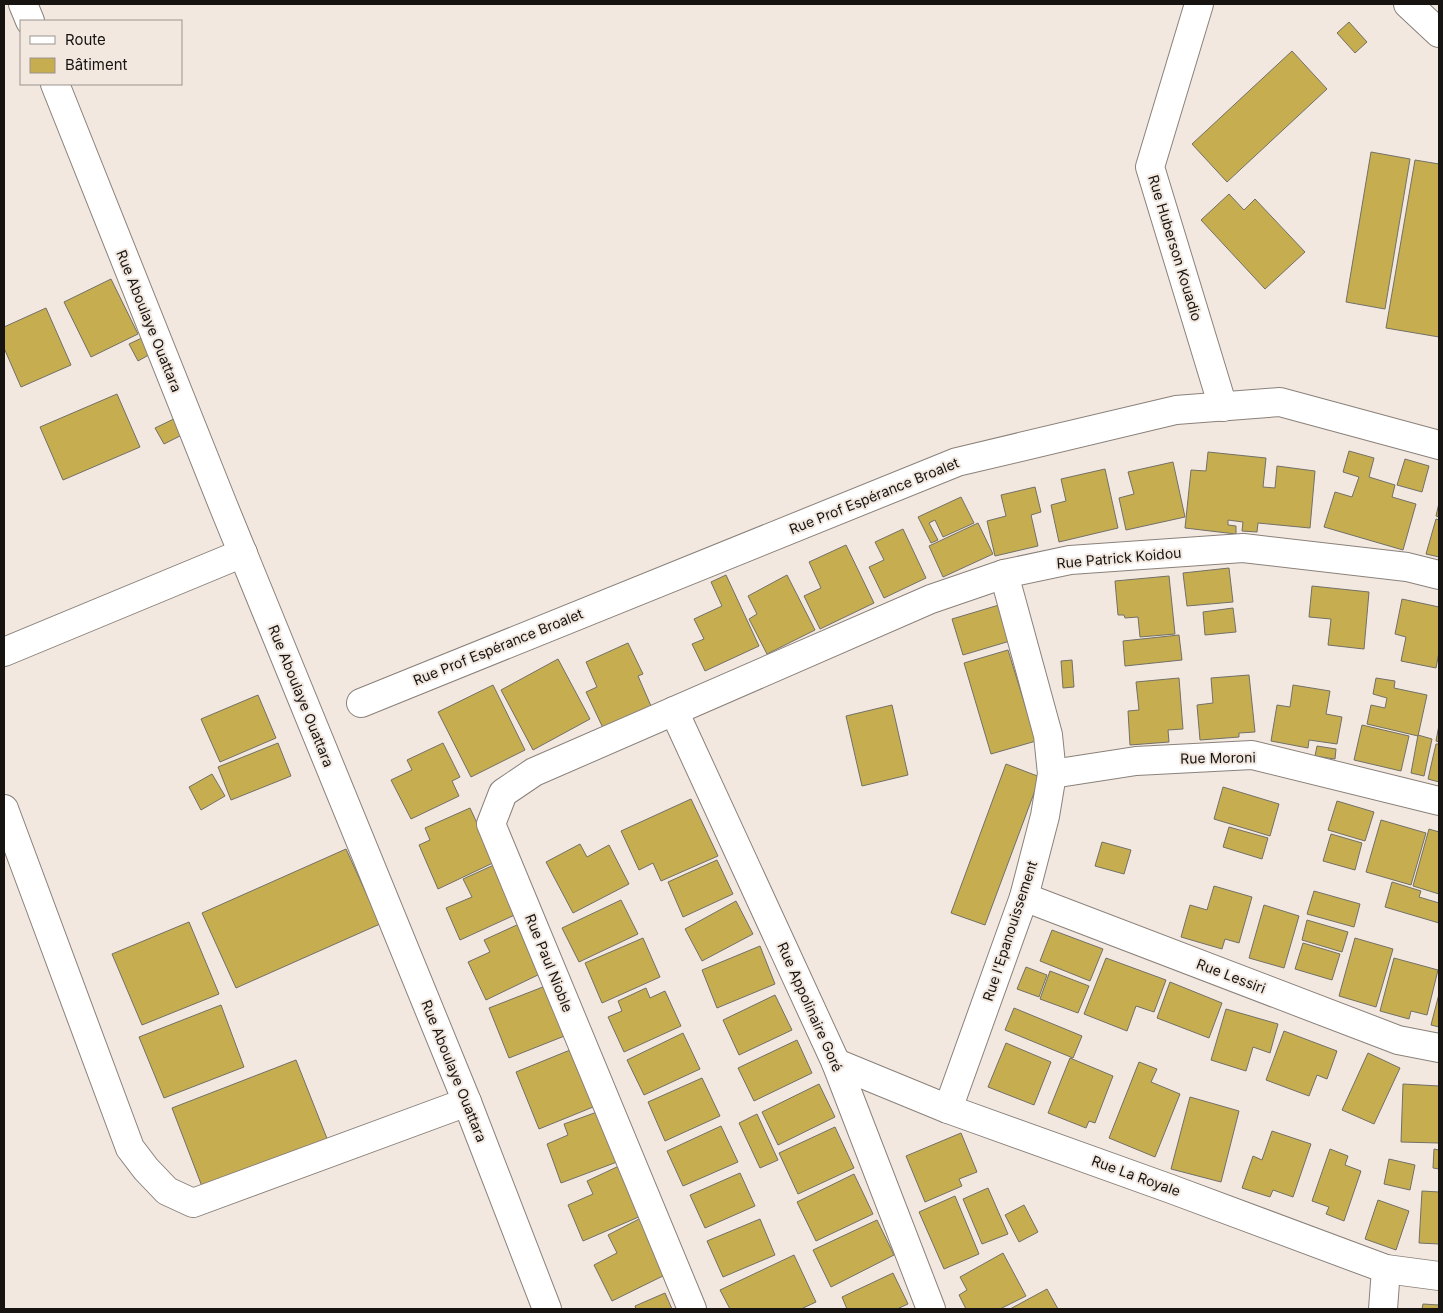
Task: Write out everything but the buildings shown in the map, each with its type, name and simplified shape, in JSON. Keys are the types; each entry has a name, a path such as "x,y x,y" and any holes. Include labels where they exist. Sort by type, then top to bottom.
{"street":[{"path":"23,4 30,20"},
{"name":"Rue Huberson Kouadio","path":"1199,4 1150,168 1223,407"},
{"path":"1408,4 1439,33"},
{"name":"Rue Aboulaye Ouattara","path":"55,85 466,1102 546,1309"},
{"name":"Rue Prof Espérance Broalet","path":"360,703 957,462 1176,410 1280,402 1439,444"},
{"name":"Rue Patrick Koidou","path":"674,711 931,599 1004,574 1070,560 1243,548 1407,567 1439,576"},
{"path":"4,652 243,553"},
{"name":"Rue l'Epanouissement","path":"948,1109 1024,897 1045,816 1052,774 1048,735 1004,574"},
{"name":"Rue Appolinaire Goré","path":"674,711 836,1063 931,1309"},
{"name":"Rue Paul Nioble","path":"674,711 534,772 503,793 491,824 692,1309"},
{"name":"Rue Moroni","path":"1052,774 1136,761 1252,755 1439,801"},
{"path":"4,809 130,1148 146,1169 167,1191 193,1204 466,1102"},
{"name":"Rue Lessiri","path":"1024,897 1398,1040 1439,1048"},
{"name":"Rue La Royale","path":"836,1063 948,1109 1172,1189 1386,1269 1439,1276"},
{"path":"1383,1309 1386,1269"}]}
